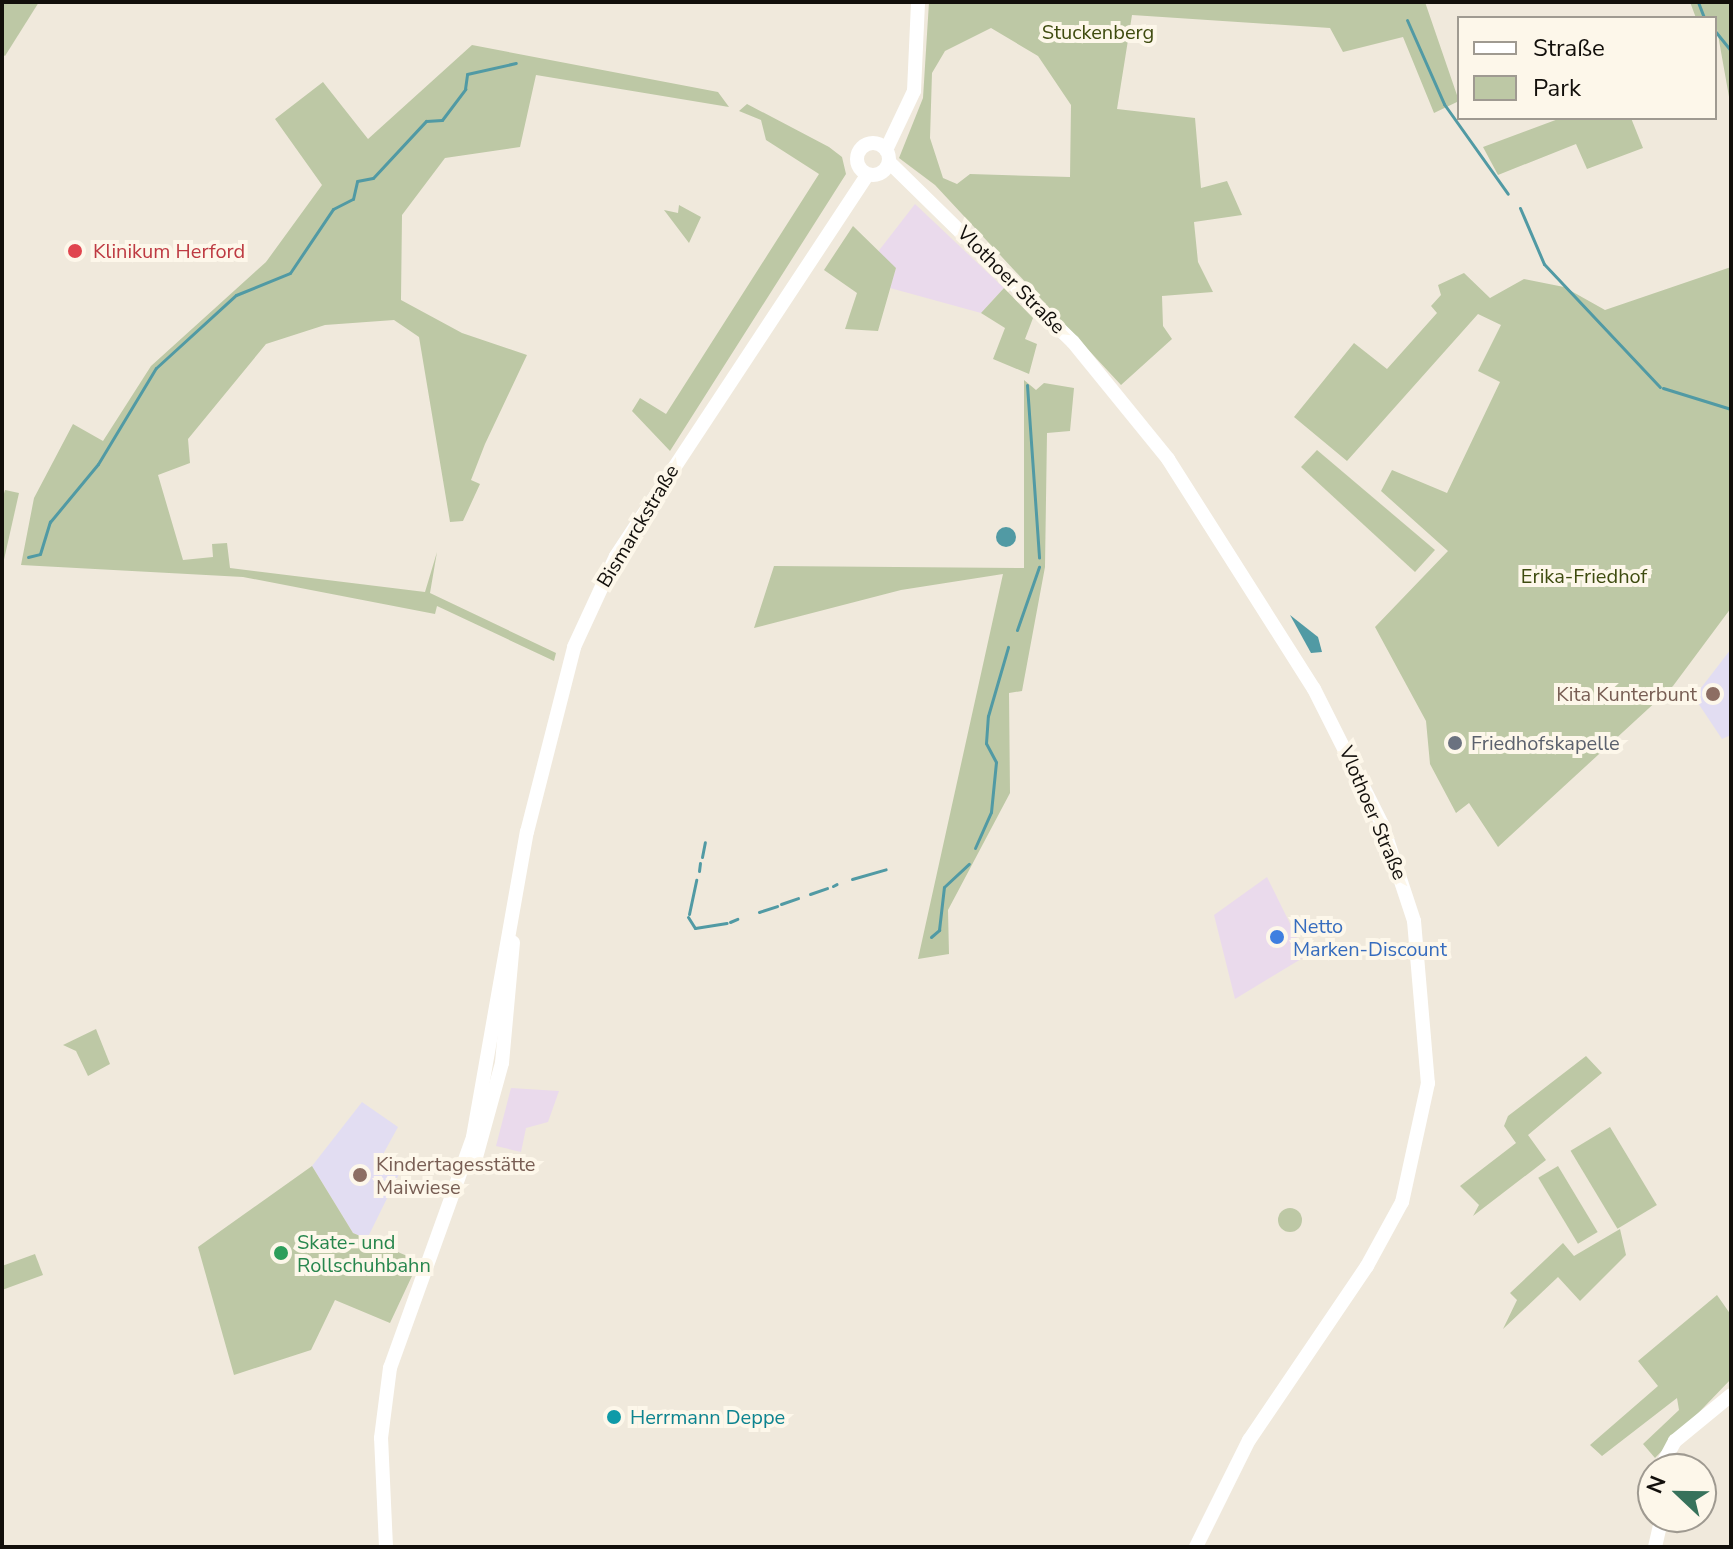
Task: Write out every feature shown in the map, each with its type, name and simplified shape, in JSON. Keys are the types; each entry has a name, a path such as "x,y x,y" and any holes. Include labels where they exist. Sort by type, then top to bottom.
{"street":[{"path":"864,172 884,157 914,82 918,2"},
{"name":"Bismarckstraße","path":"380,1547 390,1368 444,1229 473,1166 500,1074 514,901 559,697 598,591 864,172 859,150 884,157"},
{"name":"Vlothoer Straße","path":"884,157 1073,342 1168,459 1314,689 1382,824 1414,921 1428,1083 1402,1202 1367,1266 1249,1440 1196,1547"},
{"path":"1669,1453 1675,1441 1731,1395"},
{"name":"Bismarckstraße","path":"383,1500 386,1547"}],"shaded area":[{"path":"915,204 1004,288 981,313 890,288 896,268 877,253"},
{"name":"Kita Kunterbunt","path":"1731,649 1731,735 1722,739 1694,697"},
{"path":"1267,877 1306,956 1235,999 1214,915"},
{"path":"511,1088 559,1091 548,1122 526,1128 521,1152 496,1146"},
{"name":"Kindertagesstätte Maiwiese","path":"362,1102 398,1127 381,1158 402,1168 367,1239 353,1233 312,1166"}],"green space":[{"path":"2,2 39,2 5,56 2,54"},
{"name":"Stuckenberg","path":"929,2 1425,2 1457,95 1457,102 1434,113 1403,37 1343,52 1330,28 1132,15 1117,109 1195,118 1201,188 1227,181 1242,215 1194,222 1198,262 1213,292 1162,296 1163,326 1172,339 1121,385 935,185 899,158 923,98","holes":["991,28 1038,56 1071,105 1070,177 970,174 957,184 943,178 930,138 932,73 945,51"]},
{"path":"1690,2 1731,2 1731,108 1717,16 1695,16"},
{"path":"472,45 718,92 729,107 536,75 520,147 445,158 402,215 401,300 462,333 527,355 471,480 480,484 463,521 450,522 419,337 394,320 325,325 266,344 188,439 190,463 158,475 183,560 213,557 212,544 227,543 230,568 425,592 437,552 430,593 556,653 554,661 437,606 435,614 243,577 21,565 34,498 73,424 103,441 151,366 266,262 322,185 275,119 323,82 368,139"},
{"path":"747,104 829,147 842,157 846,174 670,451 632,411 640,398 666,414 819,174 766,140 761,120 739,111"},
{"path":"1556,120 1632,120 1643,148 1587,169 1576,144 1498,175 1483,147"},
{"path":"679,205 701,217 689,243 664,210 678,213"},
{"path":"853,226 896,268 878,331 845,329 857,293 824,270"},
{"name":"Erika-Friedhof","path":"1731,267 1731,608 1673,686 1498,847 1469,803 1456,813 1430,764 1426,721 1375,627 1448,551 1381,491 1392,470 1447,493 1500,382 1478,371 1501,325 1478,314 1347,461 1294,417 1354,343 1387,369 1437,313 1431,306 1441,295 1438,285 1464,273 1490,298 1524,279 1564,287 1605,310"},
{"path":"1004,288 1033,318 1025,339 1037,344 1029,374 993,359 1005,328 981,313"},
{"path":"1024,380 1036,390 1044,383 1074,388 1070,431 1047,433 1045,567 1022,691 1009,693 1010,793 948,910 949,954 918,959 1003,574 901,590 754,628 774,566 1024,568"},
{"path":"1317,450 1435,550 1415,572 1301,467"},
{"path":"5,490 19,493 3,564 2,501"},
{"path":"96,1029 110,1064 88,1076 76,1051 63,1045"},
{"path":"1586,1056 1602,1073 1528,1135 1546,1160 1473,1216 1479,1205 1460,1186 1516,1143 1504,1126 1508,1116"},
{"path":"1610,1127 1657,1205 1617,1229 1571,1151"},
{"path":"312,1166 353,1233 419,1261 390,1323 335,1300 311,1350 234,1375 198,1247"},
{"path":"1558,1166 1598,1232 1578,1244 1538,1178"},
{"path":"1290,1208 1298,1212 1302,1220 1298,1228 1290,1232 1282,1228 1278,1220 1282,1212"},
{"path":"1620,1229 1626,1255 1580,1301 1558,1277 1503,1329 1517,1300 1510,1293 1563,1243 1574,1256"},
{"path":"35,1254 43,1275 2,1290 2,1266"},
{"path":"1717,1295 1731,1315 1731,1379 1660,1453 1651,1453 1643,1444 1679,1410 1677,1398 1602,1456 1590,1445 1658,1386 1638,1361"}],"water":[{"path":"1006,527 1013,530 1016,537 1013,544 1006,547 999,544 996,537 999,530"},
{"path":"1290,615 1318,637 1322,652 1311,653"}],"waterway":[{"path":"1698,2 1703,16"},
{"path":"1407,20 1444,104 1508,194"},
{"path":"1717,34 1731,51"},
{"path":"28,557 40,554 50,522 98,464 156,368 236,295 290,273 333,209 353,199 357,181 373,178 426,121 442,120 465,89 467,74 516,63"},
{"path":"1520,208 1544,264 1660,387"},
{"path":"1027,385 1039,558"},
{"path":"1663,388 1731,409"},
{"path":"1017,630 1039,567"},
{"path":"975,848 991,812 996,762 986,743 988,716 1008,647"},
{"path":"702,857 705,842"},
{"path":"699,871 700,863"},
{"path":"931,937 939,930 944,887 969,864"},
{"path":"852,879 886,869"},
{"path":"689,914 696,880"},
{"path":"833,886 837,884"},
{"path":"810,894 827,888"},
{"path":"781,904 798,898"},
{"path":"759,912 777,906"},
{"path":"688,917 695,928 727,923"},
{"path":"730,922 737,919"}],"place":[{"name":"Klinikum Herford","path":"75,251"},
{"name":"Kita Kunterbunt","path":"1713,694"},
{"name":"Friedhofskapelle","path":"1455,743"},
{"name":"Netto Marken-Discount","path":"1277,937"},
{"name":"Kindertagesstätte Maiwiese","path":"360,1175"},
{"name":"Skate- und Rollschuhbahn","path":"281,1253"},
{"name":"Herrmann Deppe","path":"614,1417"}]}
